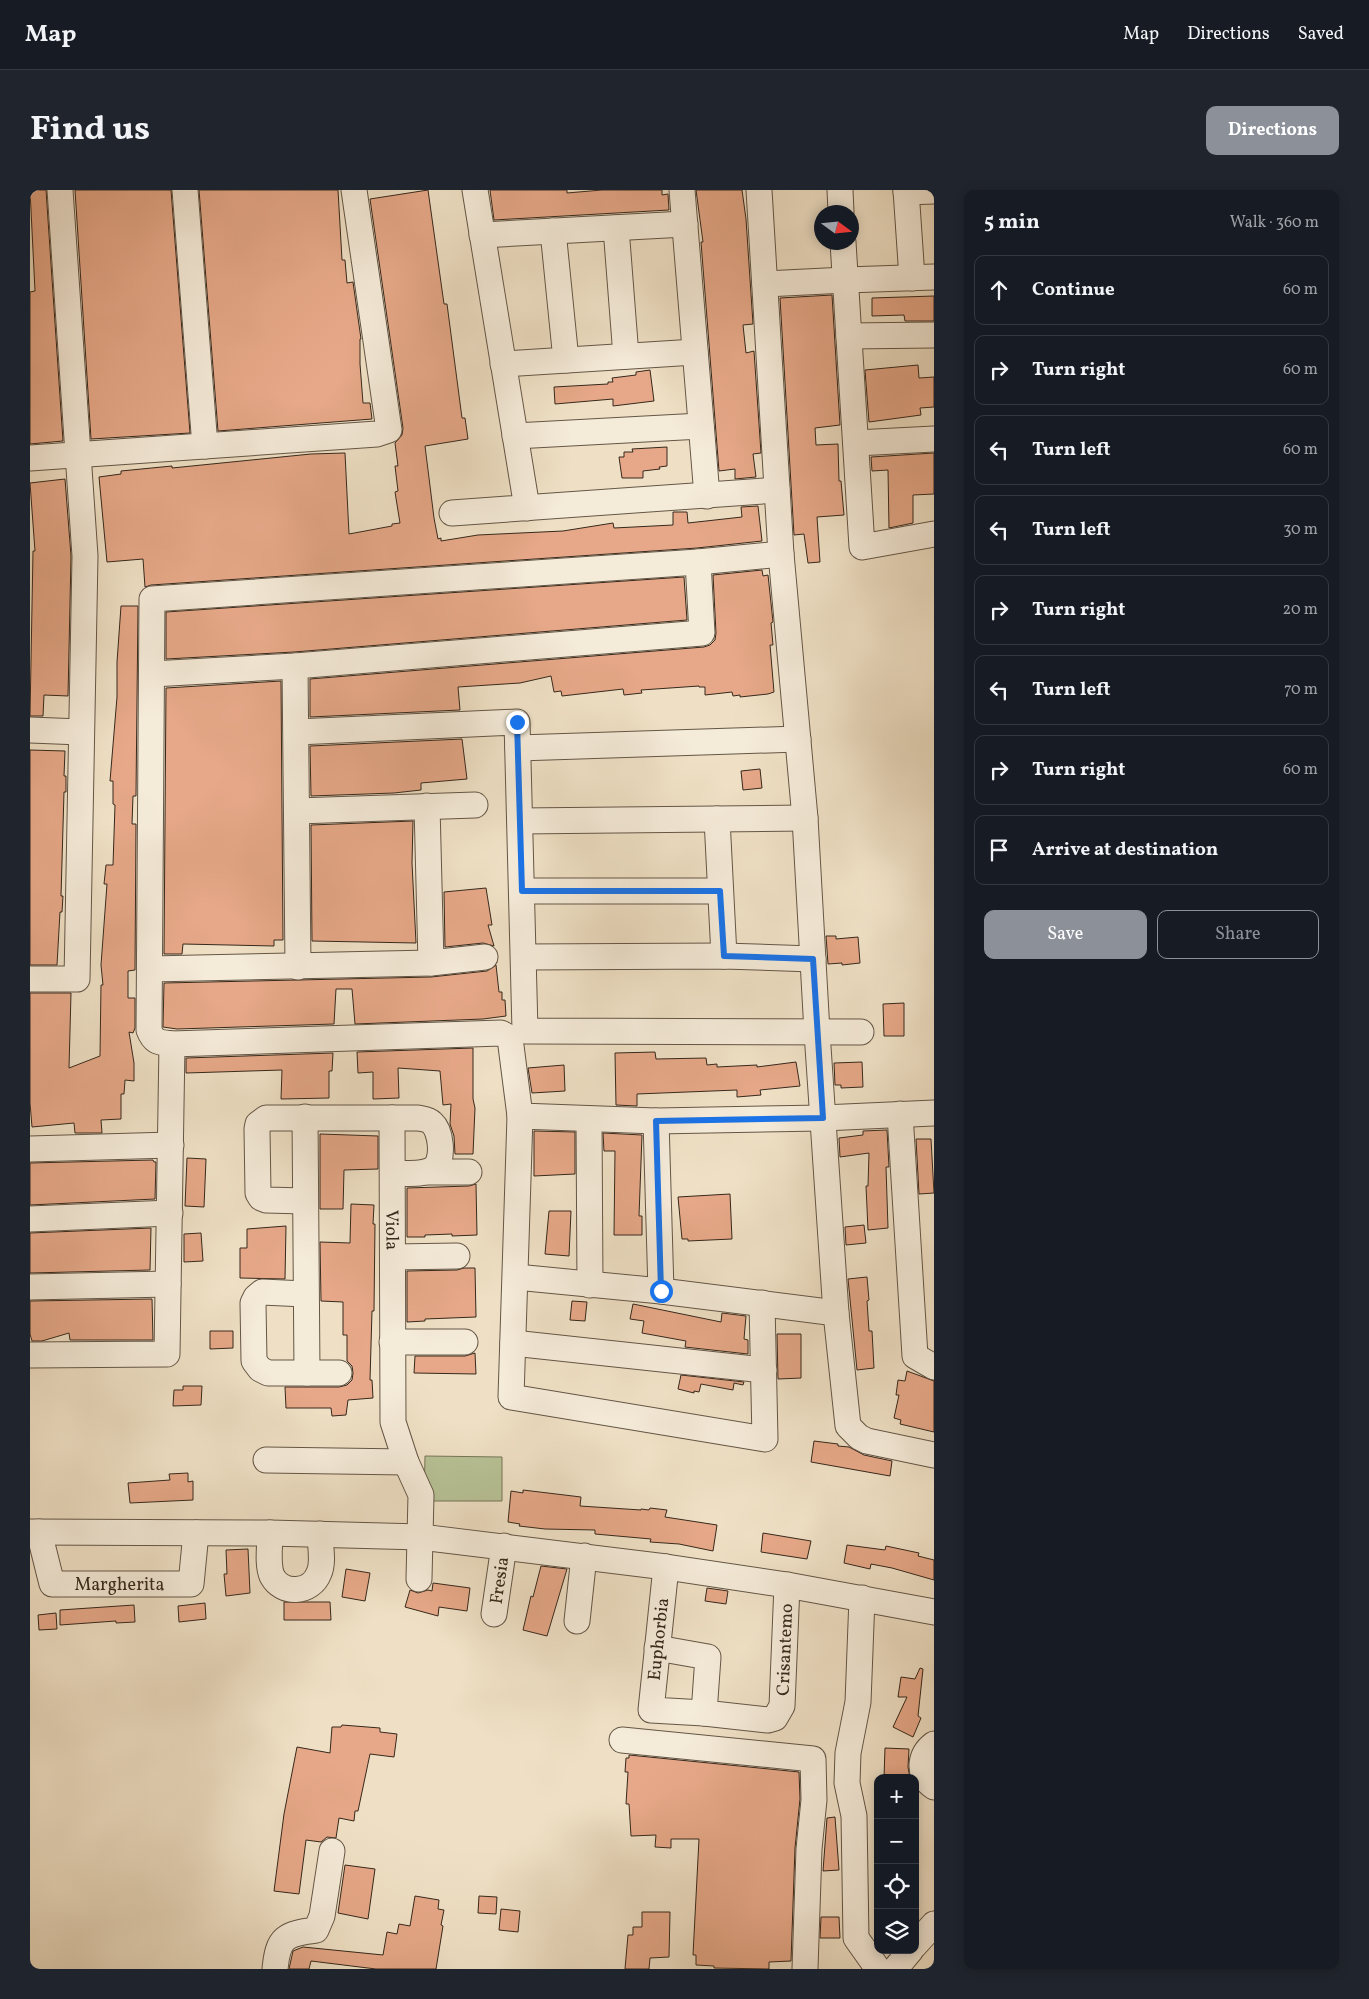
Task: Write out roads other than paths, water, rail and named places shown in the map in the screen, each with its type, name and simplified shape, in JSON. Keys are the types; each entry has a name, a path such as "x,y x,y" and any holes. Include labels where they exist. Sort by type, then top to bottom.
{"street":[{"path":"30,979 77,979 85,556 60,190"},
{"path":"185,190 205,446"},
{"path":"30,458 378,434 389,430 354,190"},
{"path":"475,190 527,508"},
{"path":"682,190 707,496"},
{"path":"759,190 781,554 805,818 836,1313 848,1426 859,1437 867,1441 934,1455"},
{"path":"840,190 841,205"},
{"path":"765,284 923,278 906,191 934,191"},
{"path":"482,235 685,224"},
{"path":"616,228 626,356"},
{"path":"553,231 566,360"},
{"path":"844,250 862,547 934,534"},
{"path":"849,336 934,335"},
{"path":"503,364 695,352"},
{"path":"515,436 701,426"},
{"path":"856,443 934,439"},
{"path":"452,513 778,490"},
{"path":"762,1303 765,1439 511,1397 520,1116 510,1038 500,1033 172,1044 159,1042 152,1038 149,1030 152,599 698,562 781,554"},
{"path":"152,674 295,666 702,633 698,562"},
{"path":"295,666 298,967"},
{"path":"297,732 517,722 525,1031 861,1032"},
{"path":"30,730 82,732"},
{"path":"518,748 798,740"},
{"path":"297,812 474,805"},
{"path":"427,806 431,963"},
{"path":"520,821 805,818"},
{"path":"717,819 724,956"},
{"path":"522,891 720,891"},
{"path":"524,957 724,956 813,959"},
{"path":"150,969 431,963 485,958"},
{"path":"30,1355 167,1354 172,1044"},
{"path":"520,1116 656,1121 823,1118 934,1113"},
{"path":"900,1114 915,1356 934,1367"},
{"path":"305,1117 307,1373"},
{"path":"305,1201 266,1200 261,1198 258,1193 257,1129 258,1124 266,1118 418,1118 427,1120 434,1124 438,1132 439,1160 434,1168 425,1172"},
{"name":"Viola","path":"392,1118 393,1422 406,1462 420,1495 420,1579"},
{"path":"589,1119 590,1285"},
{"path":"656,1121 661,1291"},
{"path":"30,1149 171,1145"},
{"path":"393,1173 469,1172"},
{"path":"30,1219 170,1213"},
{"path":"393,1257 457,1256"},
{"path":"516,1277 661,1291 836,1313"},
{"path":"30,1287 168,1284"},
{"path":"305,1294 262,1292 256,1297 253,1303 254,1361 260,1369 268,1373 339,1372"},
{"path":"392,1342 465,1342"},
{"path":"513,1343 764,1370"},
{"path":"266,1460 406,1462"},
{"path":"34,1532 270,1533 421,1537 584,1556 787,1585 934,1612"},
{"name":"Margherita","path":"34,1532 52,1584 191,1584 196,1533"},
{"path":"270,1533 270,1568 272,1576 284,1588 293,1590 309,1586 320,1573 320,1534"},
{"name":"Fresia","path":"494,1614 504,1546"},
{"path":"577,1621 584,1556"},
{"name":"Euphorbia","path":"666,1568 656,1648 651,1710 704,1713"},
{"name":"Crisantemo","path":"704,1713 768,1720 776,1718 780,1713 782,1706 787,1585"},
{"path":"862,1598 858,1702 848,1753 847,1783 854,1816 856,1938 878,1969"},
{"path":"656,1648 708,1657 704,1713"},
{"path":"622,1740 813,1759 814,1800 809,1849 805,1969"},
{"path":"934,1744 927,1750 921,1764 926,1780 934,1787"},
{"path":"275,1969 276,1957 284,1938 300,1932 316,1930 319,1926 332,1851"},
{"path":"919,1941 934,1924"},
{"path":"895,1969 908,1954"}]}
